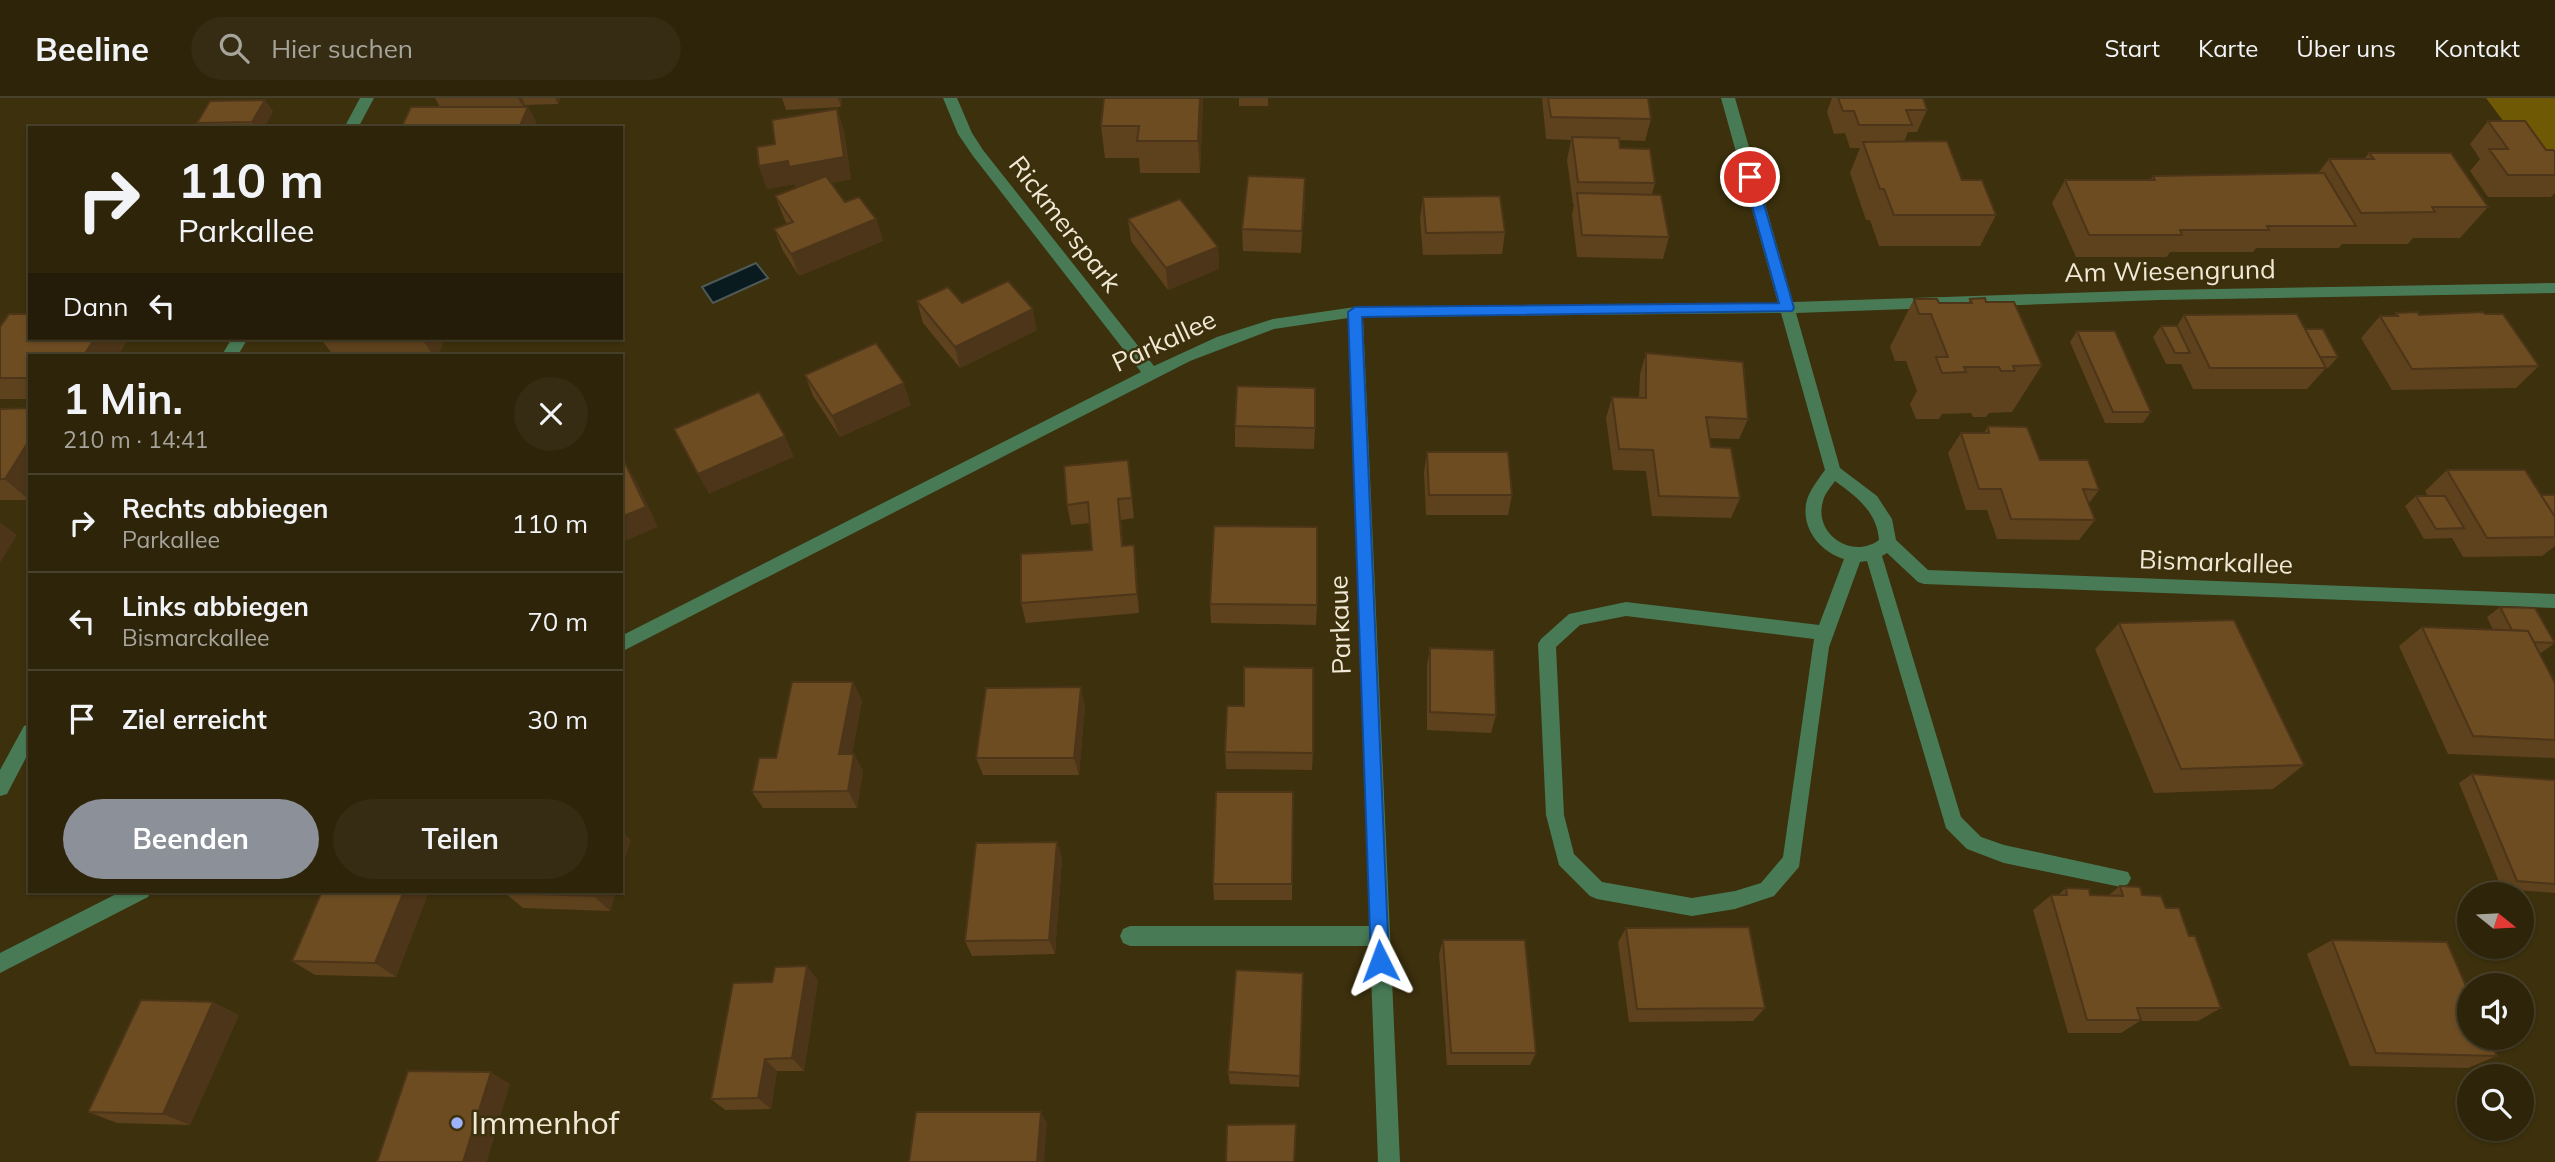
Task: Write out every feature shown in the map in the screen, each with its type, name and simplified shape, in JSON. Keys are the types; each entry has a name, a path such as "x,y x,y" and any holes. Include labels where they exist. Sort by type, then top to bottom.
{"street":[{"path":"352,126 367,98"},
{"name":"Rickmerspark","path":"950,98 965,134 978,153 1151,374"},
{"path":"1728,98 1833,471 1861,491 1881,511 1889,527 1881,548 1954,822 1974,843 2004,854 2121,878"},
{"name":"Am Wiesengrund","path":"1787,308 2160,295 2555,288"},
{"name":"Parkallee","path":"623,644 1151,374 1198,351 1248,332 1300,318 1355,312 1787,308"},
{"name":"Parkaue","path":"1355,312 1389,1162"},
{"path":"1833,471 1814,504 1815,523 1821,538 1838,550 1854,554 1881,548"},
{"name":"Bismarkallee","path":"1881,548 1924,577 2555,601"},
{"path":"1825,633 1626,609 1575,619 1547,644 1555,815 1566,859 1597,890 1692,907 1735,900 1767,890 1792,860 1820,647 1854,554"},
{"path":"0,788 28,737"},
{"path":"0,963 137,893"},
{"path":"1129,936 1379,936"}],"shaded area":[{"path":"2486,98 2555,98 2555,190"},
{"path":"756,263 768,278 713,303 702,287"}],"building":[{"path":"1104,98 1200,98 1198,141 1137,141 1139,126 1101,126"},
{"path":"1548,98 1648,98 1651,119 1551,117"},
{"path":"1838,98 1923,98 1927,110 1906,110 1912,125 1859,125 1854,111 1843,111"},
{"path":"265,100 252,122 197,123 210,101"},
{"path":"411,107 528,107 520,126 402,126"},
{"path":"837,109 844,157 789,167 788,161 759,166 757,147 775,144 772,120"},
{"path":"2488,121 2525,121 2546,150 2555,152 2555,175 2508,175 2489,149 2508,149"},
{"path":"1572,137 1619,138 1620,148 1650,149 1655,183 1578,182"},
{"path":"1947,141 1962,180 1982,180 1996,215 1894,215 1884,189 1880,189 1863,142"},
{"path":"2369,153 2451,153 2488,207 2432,207 2435,212 2361,213 2329,159 2374,159"},
{"path":"2324,173 2356,226 2180,230 2182,235 2089,235 2065,180 2155,180 2153,176"},
{"path":"826,176 845,202 859,197 876,219 791,254 774,229 793,222 775,196"},
{"path":"1248,176 1305,178 1302,231 1242,229"},
{"path":"1577,193 1661,195 1669,237 1582,235"},
{"path":"1500,196 1505,232 1426,233 1423,197"},
{"path":"1180,199 1218,247 1166,268 1128,219"},
{"path":"1008,281 1033,309 955,347 917,301 948,287 962,303"},
{"path":"1985,298 1986,302 2014,302 2042,365 2013,366 2015,371 2001,371 1999,367 1964,367 1966,372 1942,373 1936,357 1948,357 1931,314 1919,314 1914,299 1937,299 1939,303 1972,303 1970,299"},
{"path":"2418,312 2419,315 2483,312 2503,314 2539,366 2412,369 2380,316"},
{"path":"9,314 28,314 28,340 94,340 85,354 28,354 28,378 0,378 0,327"},
{"path":"2297,314 2326,368 2210,368 2184,315"},
{"path":"2161,326 2177,326 2190,353 2175,353"},
{"path":"2305,329 2323,329 2338,357 2320,357"},
{"path":"2077,331 2115,331 2151,412 2113,412"},
{"path":"876,343 904,383 832,416 805,375"},
{"path":"1646,353 1743,362 1748,419 1706,417 1711,447 1731,448 1740,498 1659,496 1653,450 1619,449 1612,397 1646,398"},
{"path":"1237,386 1315,388 1315,428 1235,426"},
{"path":"759,392 785,436 698,474 674,429"},
{"path":"28,408 28,442 5,479 0,479 0,409"},
{"path":"1988,426 2027,427 2040,460 2088,460 2099,490 2083,489 2095,520 2011,519 2001,489 1979,489 1961,433 1989,433"},
{"path":"1427,452 1508,452 1512,495 1429,495"},
{"path":"1128,460 1132,498 1118,499 1122,546 1134,545 1137,594 1021,603 1021,554 1092,550 1088,502 1067,505 1064,466"},
{"path":"625,463 646,507 623,516"},
{"path":"2447,470 2525,470 2555,517 2555,537 2487,538"},
{"path":"2541,495 2555,495 2555,517"},
{"path":"2416,496 2445,496 2464,528 2436,529"},
{"path":"1214,526 1317,527 1317,605 1210,604"},
{"path":"2500,607 2535,608 2555,643 2534,642 2528,631 2512,630"},
{"path":"2234,620 2304,765 2181,769 2119,623"},
{"path":"2422,627 2528,631 2555,683 2555,740 2473,736"},
{"path":"1430,648 1494,650 1496,715 1430,712"},
{"path":"1244,667 1313,668 1313,753 1225,752 1227,706 1244,706"},
{"path":"792,682 853,682 839,754 854,754 848,791 752,792 759,758 776,758"},
{"path":"1081,687 1074,758 976,758 986,688"},
{"path":"2472,774 2555,780 2555,884 2517,881"},
{"path":"1216,792 1293,792 1292,884 1213,884"},
{"path":"1057,842 1049,940 965,941 976,843"},
{"path":"2120,886 2140,887 2142,895 2161,896 2166,908 2179,908 2189,936 2195,936 2221,1008 2137,1008 2141,1020 2087,1020 2051,895 2067,895 2066,888 2089,889 2090,895 2123,896"},
{"path":"321,893 403,893 375,963 292,961"},
{"path":"505,893 595,893 594,896"},
{"path":"1749,927 1765,1008 1637,1009 1626,928"},
{"path":"1443,940 1525,940 1536,1053 1451,1053"},
{"path":"2332,940 2447,942 2460,973 2457,973 2457,1050 2494,1050 2497,1056 2376,1053"},
{"path":"807,966 792,1058 765,1059 758,1098 711,1099 733,983 772,982 775,967"},
{"path":"1236,970 1303,973 1300,1076 1228,1072"},
{"path":"141,1000 213,1002 163,1114 88,1112"},
{"name":"Immenhof","path":"408,1071 491,1072 463,1162 377,1162"},
{"path":"916,1112 1041,1112 1037,1162 909,1162"},
{"path":"1296,1124 1294,1162 1226,1162 1227,1125"}],"place":[{"name":"Immenhof","path":"457,1123"}],"route":[{"path":"1380,961 1355,312 1787,308 1750,177"}]}
